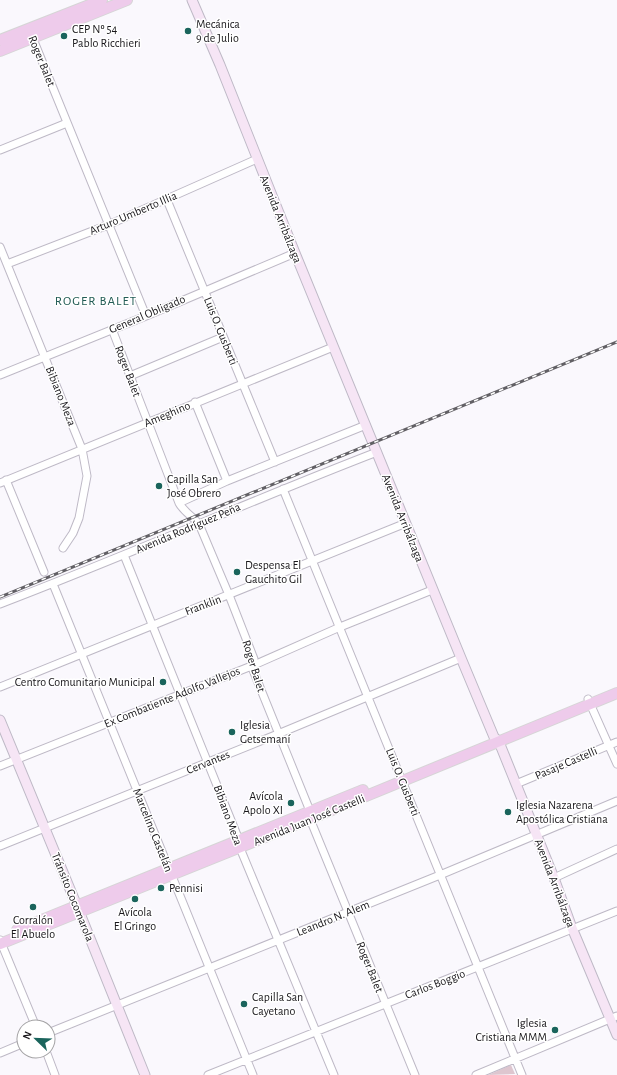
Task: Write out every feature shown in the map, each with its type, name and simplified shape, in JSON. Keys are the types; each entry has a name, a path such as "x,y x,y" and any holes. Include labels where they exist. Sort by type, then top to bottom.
{"main road":[{"path":"0,40 102,0"},
{"path":"0,51 33,38 84,8 127,0"},
{"name":"Avenida Arribálzaga","path":"192,0 220,65 294,253 377,452 432,590 537,835 572,928 614,1017 617,1035"},
{"name":"Avenida Juan José Castelli","path":"1,941 589,701 617,687"},
{"name":"Avenida Juan José Castelli","path":"589,701 617,693"},
{"name":"Tránsito Cocomarola","path":"0,720 145,1075"}],"street":[{"name":"Roger Balet","path":"28,28 146,316"},
{"path":"0,150 67,123"},
{"name":"Arturo Umberto Illia","path":"7,264 167,200 257,159"},
{"name":"Luis O. Gusberti","path":"167,200 275,462"},
{"name":"Bibiano Meza","path":"0,247 82,449 87,476 79,518 73,533 63,548"},
{"name":"General Obligado","path":"0,375 146,316 204,290 294,253"},
{"name":"Roger Balet","path":"112,329 179,503 183,510 199,524 229,595 254,659 253,670 347,912 415,1075"},
{"path":"130,376 223,337"},
{"name":"Ameghino","path":"3,481 333,347"},
{"path":"195,402 227,481"},
{"path":"179,503 227,481 366,426"},
{"name":"Avenida Rodríguez Peña","path":"0,604 53,584 283,489 377,452"},
{"path":"3,481 44,572"},
{"name":"Luis O. Gusberti","path":"283,489 369,696 522,1075"},
{"name":"Franklin","path":"0,687 406,523"},
{"name":"Bibiano Meza","path":"124,555 208,762 277,940 334,1075"},
{"name":"Marcelino Castelán","path":"53,584 208,968 253,1075"},
{"name":"Ex Combatiente Adolfo Vallejos","path":"0,766 254,665 340,627 432,590"},
{"name":"Cervantes","path":"0,846 278,734 461,658"},
{"path":"589,701 617,764"},
{"name":"Pasaje Castelli","path":"516,784 617,742"},
{"name":"Leandro N. Alem","path":"56,1030 440,875 617,801"},
{"path":"554,878 617,849"},
{"name":"Carlos Boggio","path":"208,1075 384,1003 617,911"},
{"path":"1,941 33,1019"},
{"path":"476,1075 614,1017"},
{"path":"0,1053 16,1046"},
{"path":"49,1059 56,1075"}],"shaded area":[{"path":"511,1065 515,1074 488,1075"}],"railway":[{"path":"0,597 617,342"}],"place":[{"name":"Mecánica 9 de Julio","path":"188,31"},
{"name":"CEP Nº 54 Pablo Ricchieri","path":"64,36"},
{"name":"Capilla San José Obrero","path":"159,486"},
{"name":"Despensa El Gauchito Gil","path":"237,572"},
{"name":"Centro Comunitario Municipal","path":"163,682"},
{"name":"Iglesia Getsemaní","path":"232,732"},
{"name":"Avícola Apolo XI","path":"291,803"},
{"name":"Iglesia Nazarena Apostólica Cristiana","path":"508,812"},
{"name":"Pennisi","path":"161,888"},
{"name":"Avícola El Gringo","path":"135,899"},
{"name":"Corralón El Abuelo","path":"33,907"},
{"name":"Capilla San Cayetano","path":"244,1004"},
{"name":"Iglesia Cristiana MMM","path":"555,1030"}],"district":[{"name":"ROGER BALET","path":"96,300"}]}
